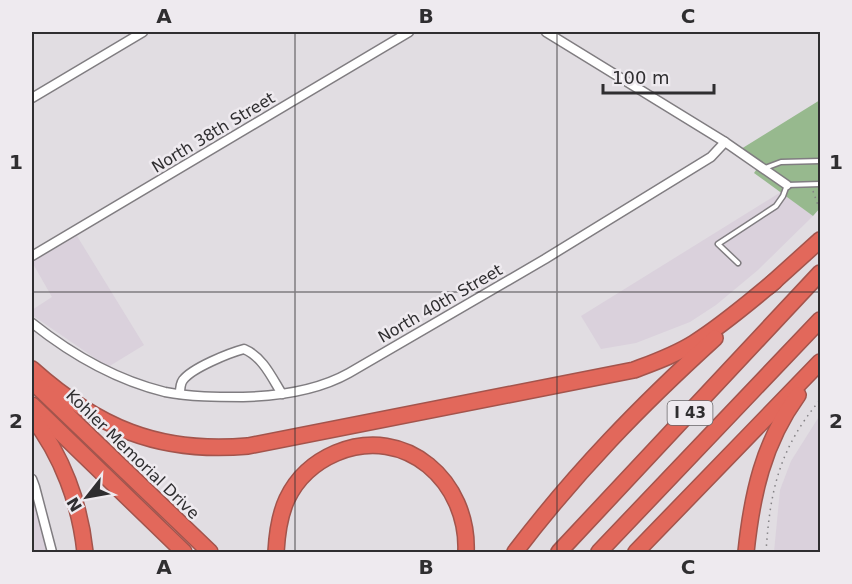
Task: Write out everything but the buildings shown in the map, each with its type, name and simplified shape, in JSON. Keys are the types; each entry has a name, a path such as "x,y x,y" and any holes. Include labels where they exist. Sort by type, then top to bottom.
{"highway":[{"path":"514,552 600,448 659,389 820,240"},
{"name":"I 43","path":"559,552 820,273"},
{"path":"32,369 78,406 119,428 153,439 185,445 217,448 248,446 634,370 666,358 692,344 714,330 775,281"},
{"name":"I 43","path":"599,552 820,320"},
{"path":"636,552 820,363"},
{"path":"747,552 753,499 764,460 782,419 820,363"},
{"name":"Kohler Memorial Drive","path":"32,381 210,552"},
{"path":"32,405 184,552"},
{"path":"32,417 54,450 65,473 77,506 85,552"},
{"path":"276,552 281,515 288,498 308,471 327,457 343,451 381,446 416,456 430,466 445,482 460,508 466,534 466,552"}],"street":[{"path":"32,98 143,32"},
{"name":"North 38th Street","path":"32,256 409,32"},
{"path":"546,32 725,142 787,185"},
{"name":"North 40th Street","path":"32,323 66,348 100,368 135,382 180,394 218,397 282,394 322,386 350,373 614,217 711,157 725,142"},
{"path":"180,394 185,378 207,364 244,349 255,355 266,367 282,394"},
{"path":"32,479 52,552"}],"lane":[{"path":"763,169 781,162 820,161"},
{"path":"738,263 718,244 776,206 787,185 820,184"}],"path":[{"path":"820,147 820,161"},
{"path":"812,184 820,211"},
{"path":"766,552 771,496 781,465 800,425 820,400"}],"shaded area":[{"path":"781,192 813,216 758,270 716,305 690,322 636,343 601,349 581,316"},
{"path":"77,236 144,345 108,367 32,315 32,310 52,297 32,262"},
{"path":"820,415 820,552 774,552 780,490 791,461"},
{"path":"32,490 35,502 47,552 32,552"}],"green space":[{"path":"820,100 820,208 813,216 754,173 761,163 741,149"}]}
